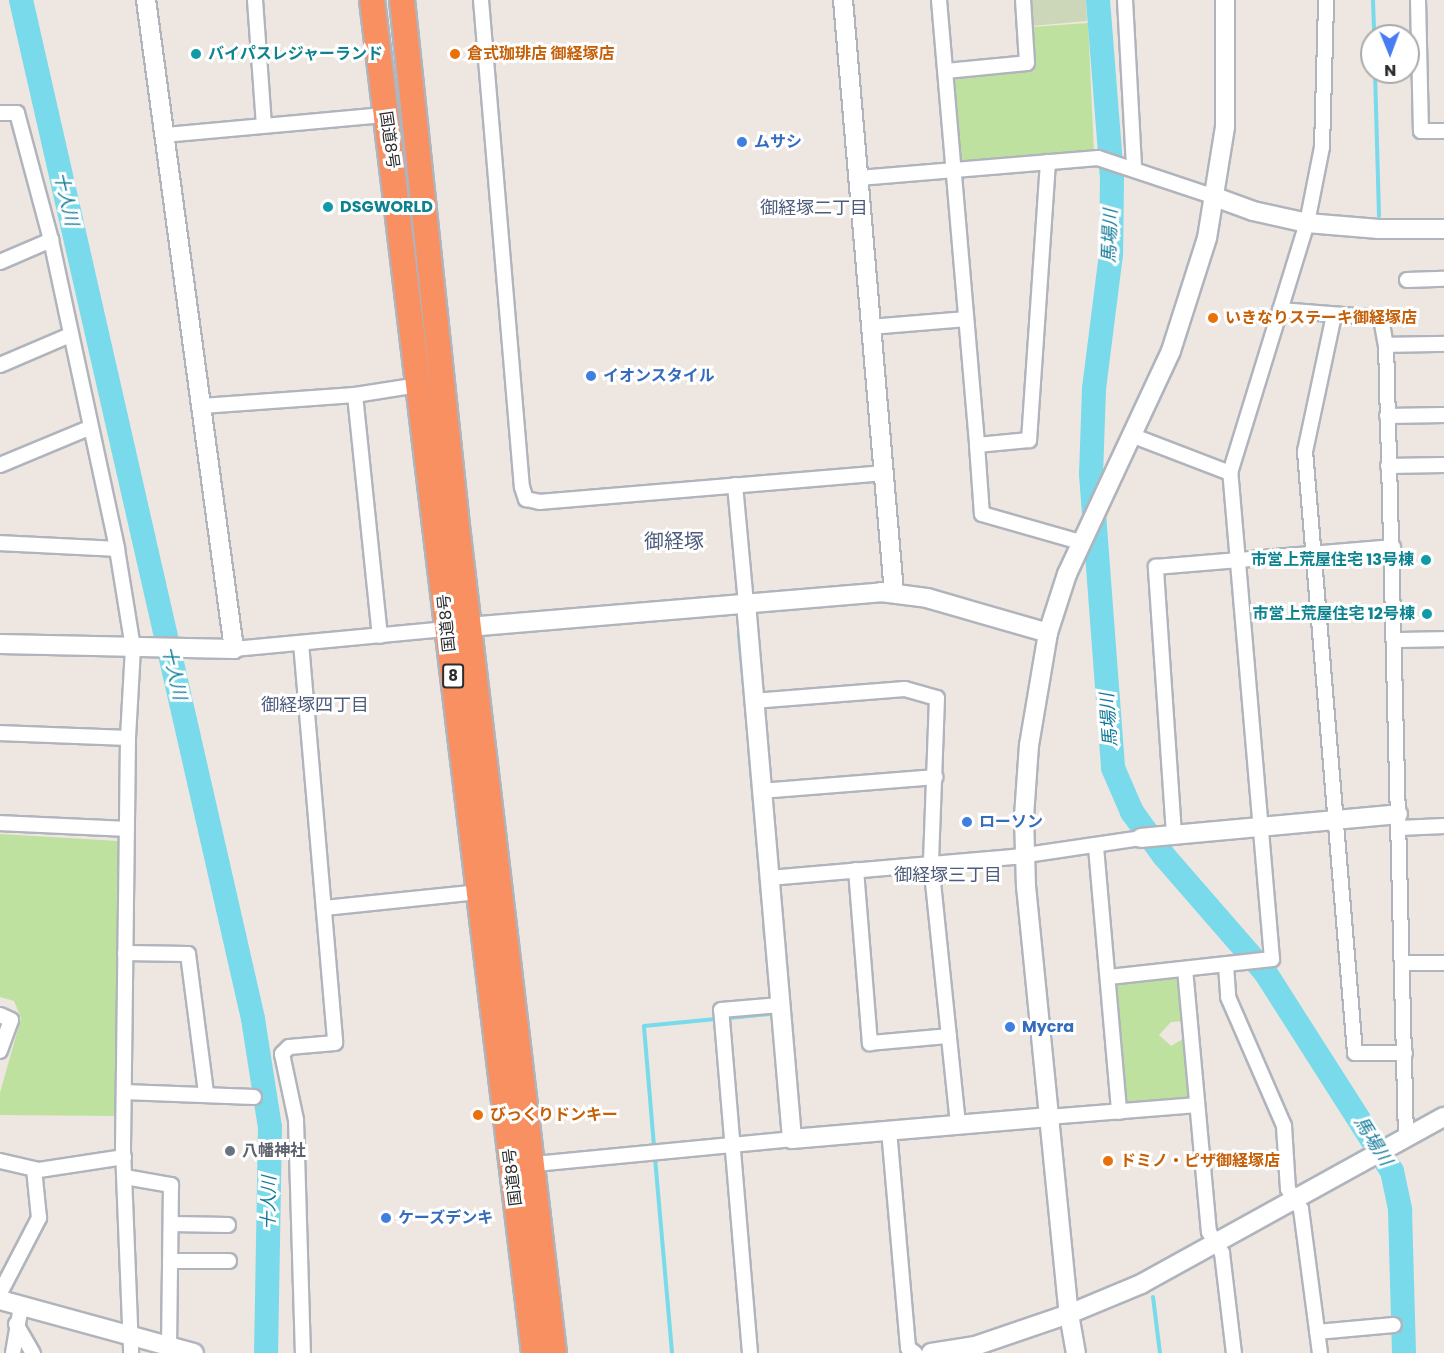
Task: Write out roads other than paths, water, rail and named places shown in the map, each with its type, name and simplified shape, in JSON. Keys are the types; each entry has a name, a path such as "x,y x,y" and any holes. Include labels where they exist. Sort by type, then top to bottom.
{"highway":[{"name":"国道8号","path":"372,0 419,385 458,628 534,1164 554,1353"},
{"name":"国道8号","path":"402,0 458,628 478,892 534,1353"}],"street":[{"path":"147,0 234,649"},
{"path":"255,0 264,125"},
{"path":"481,0 523,494 526,499 540,502 884,473"},
{"path":"843,0 894,592"},
{"path":"939,0 982,514 1083,535"},
{"path":"946,71 1028,63 1023,0"},
{"path":"1125,0 1134,168"},
{"path":"1076,1353 1069,1314 1024,855 1029,745 1048,633 1083,535 1171,351 1191,294 1215,197 1226,92 1225,0"},
{"path":"1109,977 1272,959 1230,473 1307,223 1322,147 1326,0"},
{"path":"1418,0 1421,131 1444,131"},
{"path":"0,113 17,113 51,240 89,428 142,649 128,738 124,1157 132,1345"},
{"path":"165,135 385,115"},
{"path":"860,178 1104,159 1253,211 1307,223 1379,229 1444,229"},
{"path":"977,445 1029,440 1048,162"},
{"path":"0,262 51,240"},
{"path":"1407,280 1444,279"},
{"path":"1280,310 1382,318 1386,345 1388,466 1393,547 1406,1138"},
{"path":"1334,315 1305,451 1338,821 1355,1053 1405,1053"},
{"path":"872,327 966,319"},
{"path":"0,365 70,335"},
{"path":"1386,345 1444,344"},
{"path":"202,406 356,394 419,385"},
{"path":"356,394 380,636"},
{"path":"1387,416 1444,415"},
{"path":"0,465 89,428"},
{"path":"1131,435 1230,473"},
{"path":"1388,466 1444,465"},
{"path":"735,485 792,1139"},
{"path":"0,543 117,549"},
{"path":"1167,835 1156,567 1393,547"},
{"path":"0,644 190,651 234,649 894,592 1048,633"},
{"path":"1394,640 1444,639"},
{"path":"301,643 335,1043 289,1047 282,1054 296,1120 303,1353"},
{"path":"753,701 905,689 937,698 931,863 958,1123"},
{"path":"0,733 128,738"},
{"path":"761,791 935,777"},
{"path":"769,878 1024,855 1095,847 1141,838 1259,826 1338,821 1398,821 1444,826"},
{"path":"0,824 127,829"},
{"path":"1095,847 1109,977 1119,1112"},
{"path":"856,870 870,1042 949,1036"},
{"path":"324,908 478,892"},
{"path":"125,953 188,954 206,1092"},
{"path":"1403,963 1444,963"},
{"path":"1226,965 1228,997 1284,1126 1288,1189 1301,1209 1320,1353"},
{"path":"1185,969 1209,1232 1222,1254 1234,1353"},
{"path":"750,1353 721,1010 780,1005"},
{"path":"0,1015 11,1020 0,1051"},
{"path":"124,1092 206,1092 254,1097"},
{"path":"534,1164 958,1123 1197,1105"},
{"path":"932,1353 994,1341 1069,1314 1141,1284 1444,1117"},
{"path":"889,1130 908,1348 915,1353"},
{"path":"0,1161 34,1169 124,1157"},
{"path":"0,1293 39,1218 34,1169"},
{"path":"125,1177 171,1185 169,1349"},
{"path":"171,1224 228,1225"},
{"path":"170,1261 229,1261"},
{"path":"0,1300 132,1345 194,1353"},
{"path":"13,1353 16,1324 21,1306"},
{"path":"16,1324 33,1353"},
{"path":"1317,1332 1394,1324"}],"waterway":[{"name":"十人川","path":"21,0 253,1019 270,1127 266,1353"},
{"name":"馬場川","path":"1098,0 1112,177 1111,254 1094,389 1091,474 1113,768 1132,812 1164,856 1265,972 1392,1171 1400,1210 1404,1353"},
{"path":"1373,0 1374,24"},
{"path":"1375,84 1379,216"},
{"path":"739,635 746,708"},
{"path":"749,747 760,872"},
{"path":"760,876 762,901"},
{"path":"764,925 765,937"},
{"path":"767,952 771,998"},
{"path":"729,1018 770,1014"},
{"path":"654,1146 644,1026 716,1019"},
{"path":"655,1158 672,1353"},
{"path":"1153,1297 1160,1353"}],"place":[{"name":"バイパスレジャーランド","path":"196,54"},
{"name":"倉式珈琲店 御経塚店","path":"455,54"},
{"name":"ムサシ","path":"742,142"},
{"name":"DSGWORLD","path":"328,207"},
{"name":"いきなりステーキ御経塚店","path":"1213,318"},
{"name":"イオンスタイル","path":"591,376"},
{"name":"市営上荒屋住宅 13号棟","path":"1426,560"},
{"name":"市営上荒屋住宅 12号棟","path":"1427,614"},
{"name":"ローソン","path":"967,822"},
{"name":"Mycra","path":"1010,1027"},
{"name":"びっくりドンキー","path":"478,1115"},
{"name":"八幡神社","path":"230,1151"},
{"name":"ドミノ・ピザ御経塚店","path":"1108,1161"},
{"name":"ケーズデンキ","path":"386,1218"}],"district":[{"name":"御経塚二丁目","path":"814,208"},
{"name":"御経塚","path":"674,541"},
{"name":"御経塚四丁目","path":"315,705"},
{"name":"御経塚三丁目","path":"948,875"}]}
